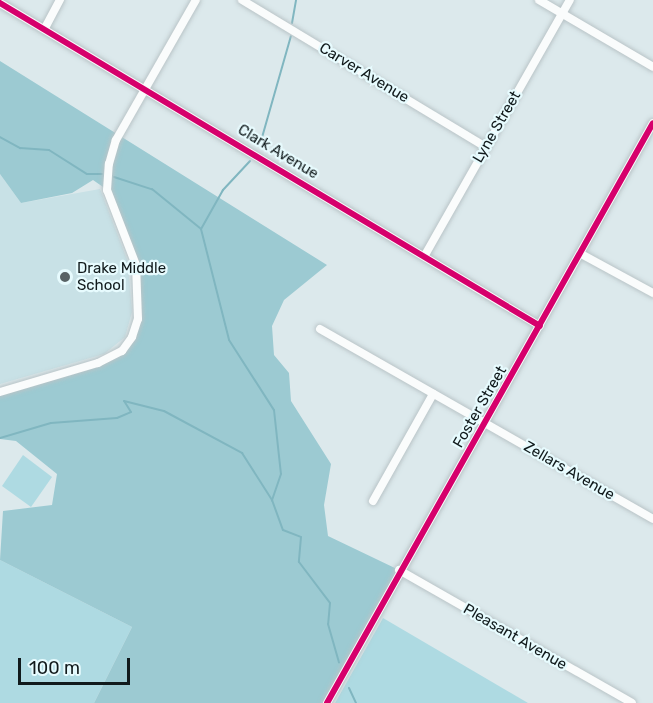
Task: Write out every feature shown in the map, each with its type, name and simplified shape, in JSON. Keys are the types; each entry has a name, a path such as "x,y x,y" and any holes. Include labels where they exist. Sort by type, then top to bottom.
{"street":[{"path":"45,28 60,0"},
{"path":"0,392 98,363 122,351 132,337 138,319 136,266 106,190 116,140 196,0"},
{"name":"Carver Avenue","path":"242,0 486,147"},
{"path":"539,0 653,67"},
{"name":"Lyne Street","path":"425,255 570,0"},
{"name":"Clark Avenue","path":"0,3 146,87 540,326"},
{"name":"Foster Street","path":"327,703 399,570 581,254 653,123"},
{"path":"581,254 653,293"},
{"name":"Zellars Avenue","path":"320,329 653,519"},
{"path":"373,501 433,394"},
{"name":"Pleasant Avenue","path":"399,570 632,703"}],"shaded area":[{"path":"0,61 327,265 284,300 272,326 274,355 289,373 291,401 331,464 324,505 328,536 399,570 327,703 94,703 132,627 0,560 3,511 52,505 57,474 16,441 0,439 0,392 122,351 136,328 136,265 106,189 93,180 72,193 21,203 0,174"},
{"name":"Drake Middle School","path":"0,174 21,203 100,189 128,262 132,312 125,337 104,354 0,384"},
{"path":"23,455 52,477 31,507 2,486"},
{"path":"0,560 132,627 94,703 0,703"},
{"path":"383,618 528,703 335,703"}],"waterway":[{"path":"292,23 296,0"},
{"path":"261,141 291,36"},
{"path":"0,137 20,148 49,150 87,174 102,174"},
{"path":"250,161 223,190 201,229 229,340 274,410 281,474 272,500"},
{"path":"114,177 152,189 201,229"},
{"path":"0,438 51,423 117,418 131,412 124,401 164,411 242,453 272,500 283,530 301,537 299,562 330,603 328,624 339,662"},
{"path":"349,688 356,703"}],"cycle path":[{"path":"0,3 540,326"},
{"path":"327,703 653,123"}],"place":[{"name":"Drake Middle School","path":"65,277"}]}
